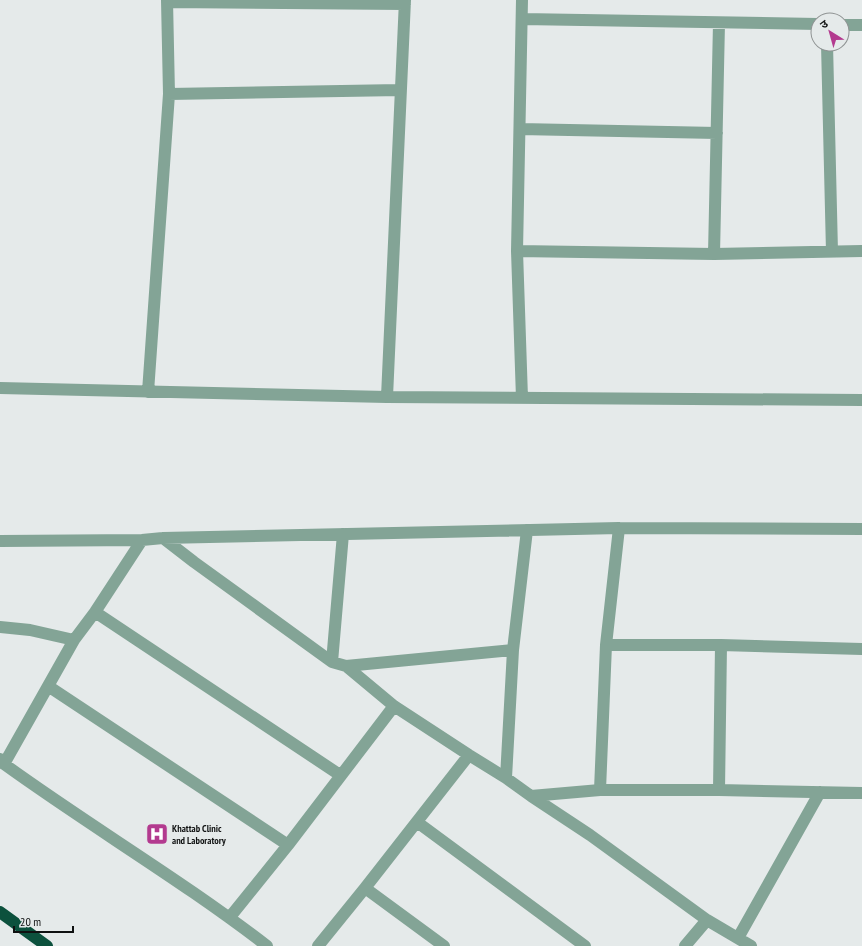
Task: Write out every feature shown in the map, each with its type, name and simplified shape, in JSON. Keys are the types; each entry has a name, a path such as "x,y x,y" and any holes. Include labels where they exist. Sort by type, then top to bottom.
{"highway":[{"path":"0,912 47,946"}],"street":[{"path":"522,0 517,251 522,398"},
{"path":"148,392 169,94 167,1 405,2 387,397"},
{"path":"522,19 810,24"},
{"path":"714,254 719,22"},
{"path":"850,25 862,25"},
{"path":"826,52 832,252"},
{"path":"169,94 400,90"},
{"path":"520,129 717,133"},
{"path":"517,251 714,254 862,252"},
{"path":"0,388 387,397 862,400"},
{"path":"600,790 606,645 619,528"},
{"path":"0,541 142,540 163,538 619,528 862,528"},
{"path":"506,778 513,650 527,530"},
{"path":"332,662 343,534"},
{"path":"163,538 332,662 346,666 513,650"},
{"path":"142,540 95,612 74,640 2,762 42,792 230,917 267,946"},
{"path":"95,612 340,775"},
{"path":"0,627 30,630 74,640"},
{"path":"606,645 721,645 862,649"},
{"path":"719,790 721,645"},
{"path":"346,666 394,706 506,778 590,835 707,920 751,946"},
{"path":"48,686 288,845"},
{"path":"230,917 288,845 394,706"},
{"path":"318,946 469,755"},
{"path":"531,796 600,790 719,790 862,793"},
{"path":"738,938 820,792"},
{"path":"417,822 585,946"},
{"path":"365,888 444,946"},
{"path":"685,946 707,920"}],"place":[{"name":"Khattab Clinic and Laboratory","path":"157,834"}]}
